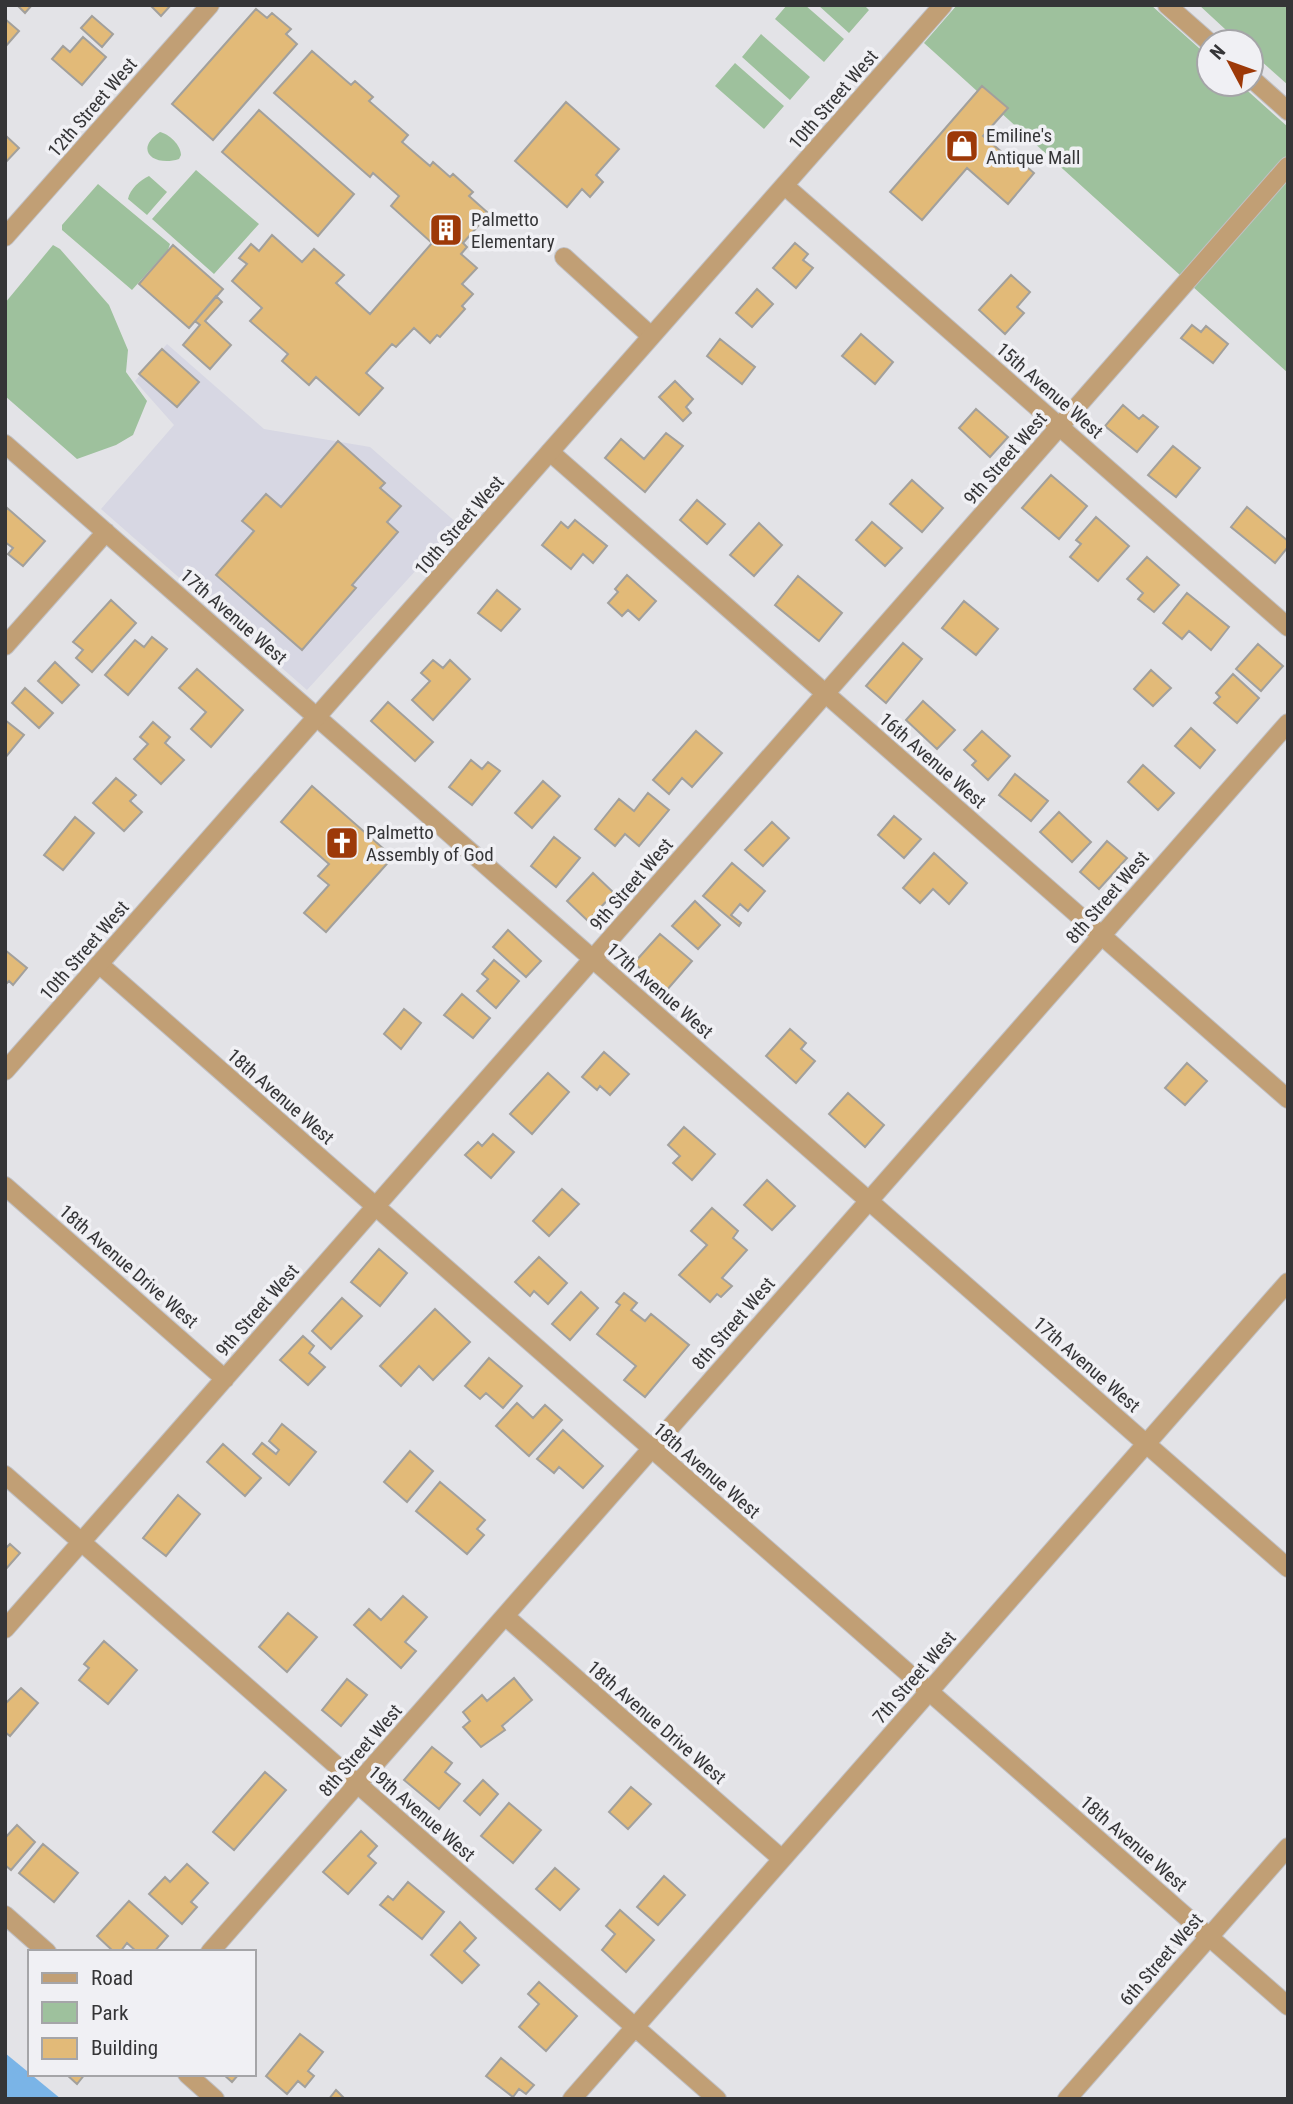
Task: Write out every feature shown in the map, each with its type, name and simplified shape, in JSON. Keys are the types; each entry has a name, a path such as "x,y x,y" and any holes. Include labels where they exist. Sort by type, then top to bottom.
{"street":[{"name":"12th Street West","path":"5,237 210,5"},
{"name":"10th Street West","path":"5,1071 943,5"},
{"path":"1167,5 1195,30"},
{"path":"1265,90 1288,111"},
{"name":"9th Street West","path":"5,1629 1288,166"},
{"name":"15th Avenue West","path":"785,186 1288,627"},
{"path":"564,257 651,336"},
{"name":"17th Avenue West","path":"5,444 1288,1568"},
{"name":"16th Avenue West","path":"550,452 1288,1099"},
{"path":"5,646 106,532"},
{"name":"8th Street West","path":"212,1950 1288,723"},
{"name":"18th Avenue West","path":"99,964 1288,2006"},
{"name":"18th Avenue Drive West","path":"5,1186 225,1379"},
{"name":"7th Street West","path":"572,2099 1288,1282"},
{"name":"19th Avenue West","path":"5,1475 717,2099"},
{"name":"18th Avenue Drive West","path":"505,1616 782,1859"},
{"name":"6th Street West","path":"1067,2099 1288,1847"},
{"path":"5,1915 45,1950"},
{"path":"189,2076 215,2099"}],"shaded area":[{"path":"167,344 264,429 370,447 458,524 307,690 101,509 174,425 135,381"}],"green space":[{"path":"787,5 805,5 844,39 824,62 775,19"},
{"path":"818,5 864,5 869,10 849,33"},
{"path":"957,5 1151,5 1195,44 1195,98 1256,98 1288,127 1288,373 924,43"},
{"path":"1199,5 1288,5 1288,85 1265,64 1265,28 1224,28"},
{"path":"761,34 810,77 790,100 742,57"},
{"path":"735,63 784,106 764,129 715,86"},
{"path":"160,132 177,144 181,155 179,159 162,161 150,155 148,145"},
{"path":"196,170 259,224 214,274 152,219"},
{"path":"149,176 167,192 147,215 128,199 136,185"},
{"path":"98,184 170,244 168,250 132,290 62,230 62,225"},
{"path":"53,245 60,249 109,305 128,350 126,372 147,401 133,435 116,445 77,459 5,396 5,303"}],"water":[{"path":"5,2053 28,2072 28,2076 33,2076 61,2099 5,2099"}],"building":[{"path":"17,5 32,5 25,13"},
{"path":"150,5 171,5 161,16"},
{"path":"256,9 267,18 272,13 291,29 286,34 297,44 213,140 172,104"},
{"path":"92,16 113,34 102,47 81,28"},
{"path":"5,19 19,31 5,47"},
{"path":"83,37 106,57 82,85 52,59 63,46 70,52"},
{"name":"Palmetto Elementary","path":"312,51 351,85 355,81 373,97 369,101 408,135 402,142 430,166 433,162 450,177 453,174 473,192 469,196 487,212 463,243 467,247 461,254 477,268 462,284 473,294 462,306 465,309 440,337 437,335 430,343 414,328 396,347 392,344 366,373 383,388 359,415 316,377 309,385 282,361 288,354 250,321 262,308 232,281 247,264 239,258 251,244 259,251 272,235 302,262 314,249 344,275 336,283 370,314 432,243 391,206 399,196 373,173 370,177 274,93"},
{"name":"Emiline's Antique Mall","path":"982,86 1008,108 983,136 1010,159 1013,155 1034,173 1008,204 967,168 922,220 890,192"},
{"path":"566,102 619,149 596,175 603,182 590,197 582,189 567,207 515,161"},
{"path":"259,110 354,194 318,236 222,152"},
{"path":"5,135 19,148 5,163"},
{"path":"795,243 808,254 803,260 813,268 796,288 773,268"},
{"path":"173,245 223,289 189,328 139,284"},
{"path":"1011,275 1030,292 1017,307 1024,313 1005,334 979,310"},
{"path":"757,289 773,304 752,327 736,313"},
{"path":"216,296 222,302 205,321 231,345 210,369 183,345 200,325 195,321"},
{"path":"1192,325 1201,332 1206,326 1228,344 1213,363 1181,338"},
{"path":"861,334 893,362 875,384 842,356"},
{"path":"720,339 755,367 742,384 707,356"},
{"path":"162,349 199,382 177,407 139,374"},
{"path":"675,381 693,399 686,407 691,413 683,421 659,397"},
{"path":"1123,405 1139,419 1143,415 1158,427 1137,452 1105,426"},
{"path":"976,409 1008,437 990,457 959,428"},
{"path":"666,433 683,446 645,492 605,458 621,439 644,459"},
{"path":"338,441 385,483 380,488 401,506 387,522 398,532 352,585 356,588 302,650 216,575 254,531 242,521 266,494 281,507"},
{"path":"1173,446 1200,468 1176,497 1148,475"},
{"path":"1051,475 1087,506 1059,539 1022,508"},
{"path":"912,480 943,508 922,532 890,504"},
{"path":"697,500 725,524 707,544 680,520"},
{"path":"6,507 45,541 23,566 8,554 13,548 5,542"},
{"path":"1247,507 1288,541 1288,547 1275,563 1231,527"},
{"path":"1096,517 1129,546 1098,581 1070,557 1081,544 1076,540"},
{"path":"575,520 607,546 593,563 583,554 571,569 542,545 561,522 568,528"},
{"path":"872,522 902,548 885,566 856,540"},
{"path":"759,523 782,545 754,576 730,555"},
{"path":"1147,557 1179,585 1154,612 1138,599 1143,593 1127,579"},
{"path":"627,575 656,601 639,620 628,610 622,616 608,603"},
{"path":"798,576 842,613 819,641 775,605"},
{"path":"497,590 520,609 501,631 478,613"},
{"path":"1187,593 1229,627 1211,650 1189,631 1182,639 1163,623"},
{"path":"111,600 136,623 92,672 76,658 83,650 73,642"},
{"path":"964,601 998,629 976,655 942,628"},
{"path":"152,637 167,649 128,695 105,675 135,640 144,647"},
{"path":"903,643 922,659 886,703 866,686"},
{"path":"1258,644 1283,666 1261,691 1236,669"},
{"path":"433,660 443,668 450,660 470,679 433,720 412,700 430,681 421,673"},
{"path":"55,662 79,685 62,703 38,681"},
{"path":"197,669 243,710 211,747 191,729 206,712 179,688"},
{"path":"1151,670 1171,688 1153,706 1134,689"},
{"path":"1233,674 1259,698 1237,723 1214,703 1220,697 1216,693"},
{"path":"25,688 53,713 39,728 12,703"},
{"path":"923,701 955,730 937,749 906,720"},
{"path":"388,702 433,742 415,761 371,721"},
{"path":"5,720 24,735 5,758"},
{"path":"153,722 170,737 165,743 184,760 161,784 134,759 148,744 140,737"},
{"path":"1191,728 1215,750 1200,768 1175,746"},
{"path":"696,731 722,753 692,787 682,778 669,794 653,780"},
{"path":"982,731 1010,756 988,780 972,765 976,761 964,750"},
{"path":"471,760 482,769 488,762 500,771 472,805 449,787"},
{"path":"1143,765 1174,793 1158,810 1128,782"},
{"path":"1015,774 1048,801 1031,821 999,795"},
{"path":"116,778 136,795 130,801 142,812 124,831 93,803"},
{"path":"543,781 560,796 532,828 515,813"},
{"path":"312,786 393,857 326,932 304,913 329,885 318,876 329,864 281,822"},
{"path":"648,793 669,810 639,846 625,834 615,846 595,829 619,799 634,811"},
{"path":"1059,812 1091,842 1072,862 1040,832"},
{"path":"894,816 921,839 904,858 878,835"},
{"path":"75,817 94,833 63,870 44,855"},
{"path":"772,822 789,838 763,866 745,850"},
{"path":"554,837 580,858 556,887 531,866"},
{"path":"1107,841 1127,858 1099,889 1080,872"},
{"path":"934,853 967,883 949,904 933,889 920,903 903,888"},
{"path":"732,863 765,891 748,911 740,904 731,915 741,923 739,926 703,896"},
{"path":"593,873 614,893 588,921 567,901"},
{"path":"695,901 720,925 698,949 672,926"},
{"path":"508,930 541,961 526,977 493,947"},
{"path":"660,934 692,961 666,991 634,963"},
{"path":"5,950 27,968 13,985 9,981 5,985"},
{"path":"494,960 519,981 496,1008 477,991 488,979 482,974"},
{"path":"462,994 490,1018 473,1038 444,1015"},
{"path":"404,1009 421,1023 401,1049 384,1034"},
{"path":"790,1029 806,1043 801,1049 815,1061 796,1083 766,1056"},
{"path":"604,1052 629,1074 610,1095 600,1086 597,1090 582,1077"},
{"path":"1187,1063 1207,1081 1185,1105 1165,1088"},
{"path":"548,1073 569,1092 532,1134 510,1114"},
{"path":"848,1093 884,1125 865,1147 829,1114"},
{"path":"684,1127 715,1154 692,1180 673,1163 680,1156 668,1145"},
{"path":"493,1134 514,1152 491,1178 465,1155 478,1142 482,1146"},
{"path":"767,1180 795,1206 772,1230 744,1205"},
{"path":"562,1189 579,1204 549,1236 533,1221"},
{"path":"712,1208 738,1231 733,1238 747,1250 722,1278 732,1286 721,1297 717,1294 710,1302 679,1275 707,1245 691,1231"},
{"path":"379,1249 407,1273 380,1306 351,1282"},
{"path":"539,1257 567,1283 548,1304 534,1291 530,1296 515,1282"},
{"path":"581,1292 598,1308 570,1340 552,1324"},
{"path":"624,1293 637,1303 631,1310 645,1321 651,1314 689,1345 645,1397 624,1380 636,1366 597,1334 620,1305 616,1302"},
{"path":"342,1298 362,1316 331,1349 312,1331"},
{"path":"435,1309 470,1342 433,1380 419,1366 401,1386 380,1366"},
{"path":"303,1336 314,1346 309,1353 325,1367 308,1385 280,1360"},
{"path":"489,1358 522,1386 503,1408 486,1393 480,1399 465,1386"},
{"path":"517,1403 533,1418 545,1405 562,1420 529,1456 496,1426"},
{"path":"282,1424 316,1452 289,1485 253,1454 262,1443 276,1454 279,1450 269,1441"},
{"path":"563,1430 603,1466 583,1488 559,1467 554,1473 537,1459"},
{"path":"223,1444 261,1478 245,1496 207,1462"},
{"path":"410,1451 433,1471 407,1502 384,1482"},
{"path":"440,1482 485,1520 477,1529 484,1535 467,1554 416,1511"},
{"path":"178,1495 200,1514 166,1556 143,1538"},
{"path":"10,1544 20,1553 5,1570 5,1549"},
{"path":"403,1596 427,1617 405,1642 416,1651 401,1668 354,1625 369,1609 381,1620"},
{"path":"288,1613 317,1637 287,1672 259,1647"},
{"path":"104,1641 137,1670 108,1704 79,1680 89,1668 84,1664"},
{"path":"514,1678 532,1700 502,1726 505,1730 481,1747 463,1727 470,1721 463,1712 482,1695 487,1701"},
{"path":"347,1679 367,1695 341,1726 322,1710"},
{"path":"21,1688 38,1703 10,1736 5,1732 5,1704"},
{"path":"432,1747 452,1763 445,1772 460,1784 439,1809 404,1780"},
{"path":"265,1772 286,1790 234,1850 213,1832"},
{"path":"483,1780 498,1794 480,1815 464,1801"},
{"path":"631,1787 651,1804 628,1829 609,1812"},
{"path":"509,1803 541,1830 513,1863 481,1836"},
{"path":"17,1825 35,1842 11,1870 5,1865 5,1838"},
{"path":"361,1831 377,1846 368,1856 376,1863 348,1894 323,1872"},
{"path":"43,1844 78,1873 54,1902 19,1873"},
{"path":"187,1864 208,1883 191,1902 197,1907 182,1924 149,1894 165,1877 170,1882"},
{"path":"555,1868 579,1889 560,1910 536,1889"},
{"path":"664,1876 685,1895 658,1925 637,1907"},
{"path":"408,1882 444,1912 422,1939 380,1905 388,1896 393,1900"},
{"path":"129,1901 168,1936 156,1950 135,1950 127,1943 122,1950 112,1950 97,1936"},
{"path":"620,1910 654,1940 626,1972 602,1950 615,1934 606,1926"},
{"path":"460,1922 476,1938 464,1951 479,1965 462,1983 431,1955"},
{"path":"539,1982 577,2016 546,2051 519,2027 539,2004 528,1994"},
{"path":"300,2034 323,2052 308,2071 314,2076 305,2087 298,2081 287,2094 266,2076"},
{"path":"501,2058 534,2085 526,2094 519,2089 513,2097 486,2076"},
{"path":"68,2076 83,2076 77,2084"},
{"path":"225,2076 237,2076 232,2082"},
{"path":"336,2090 345,2099 329,2099"}],"place":[{"name":"Emiline's Antique Mall","path":"962,146"},
{"name":"Palmetto Elementary","path":"446,230"},
{"name":"Palmetto Assembly of God","path":"342,843"}]}
